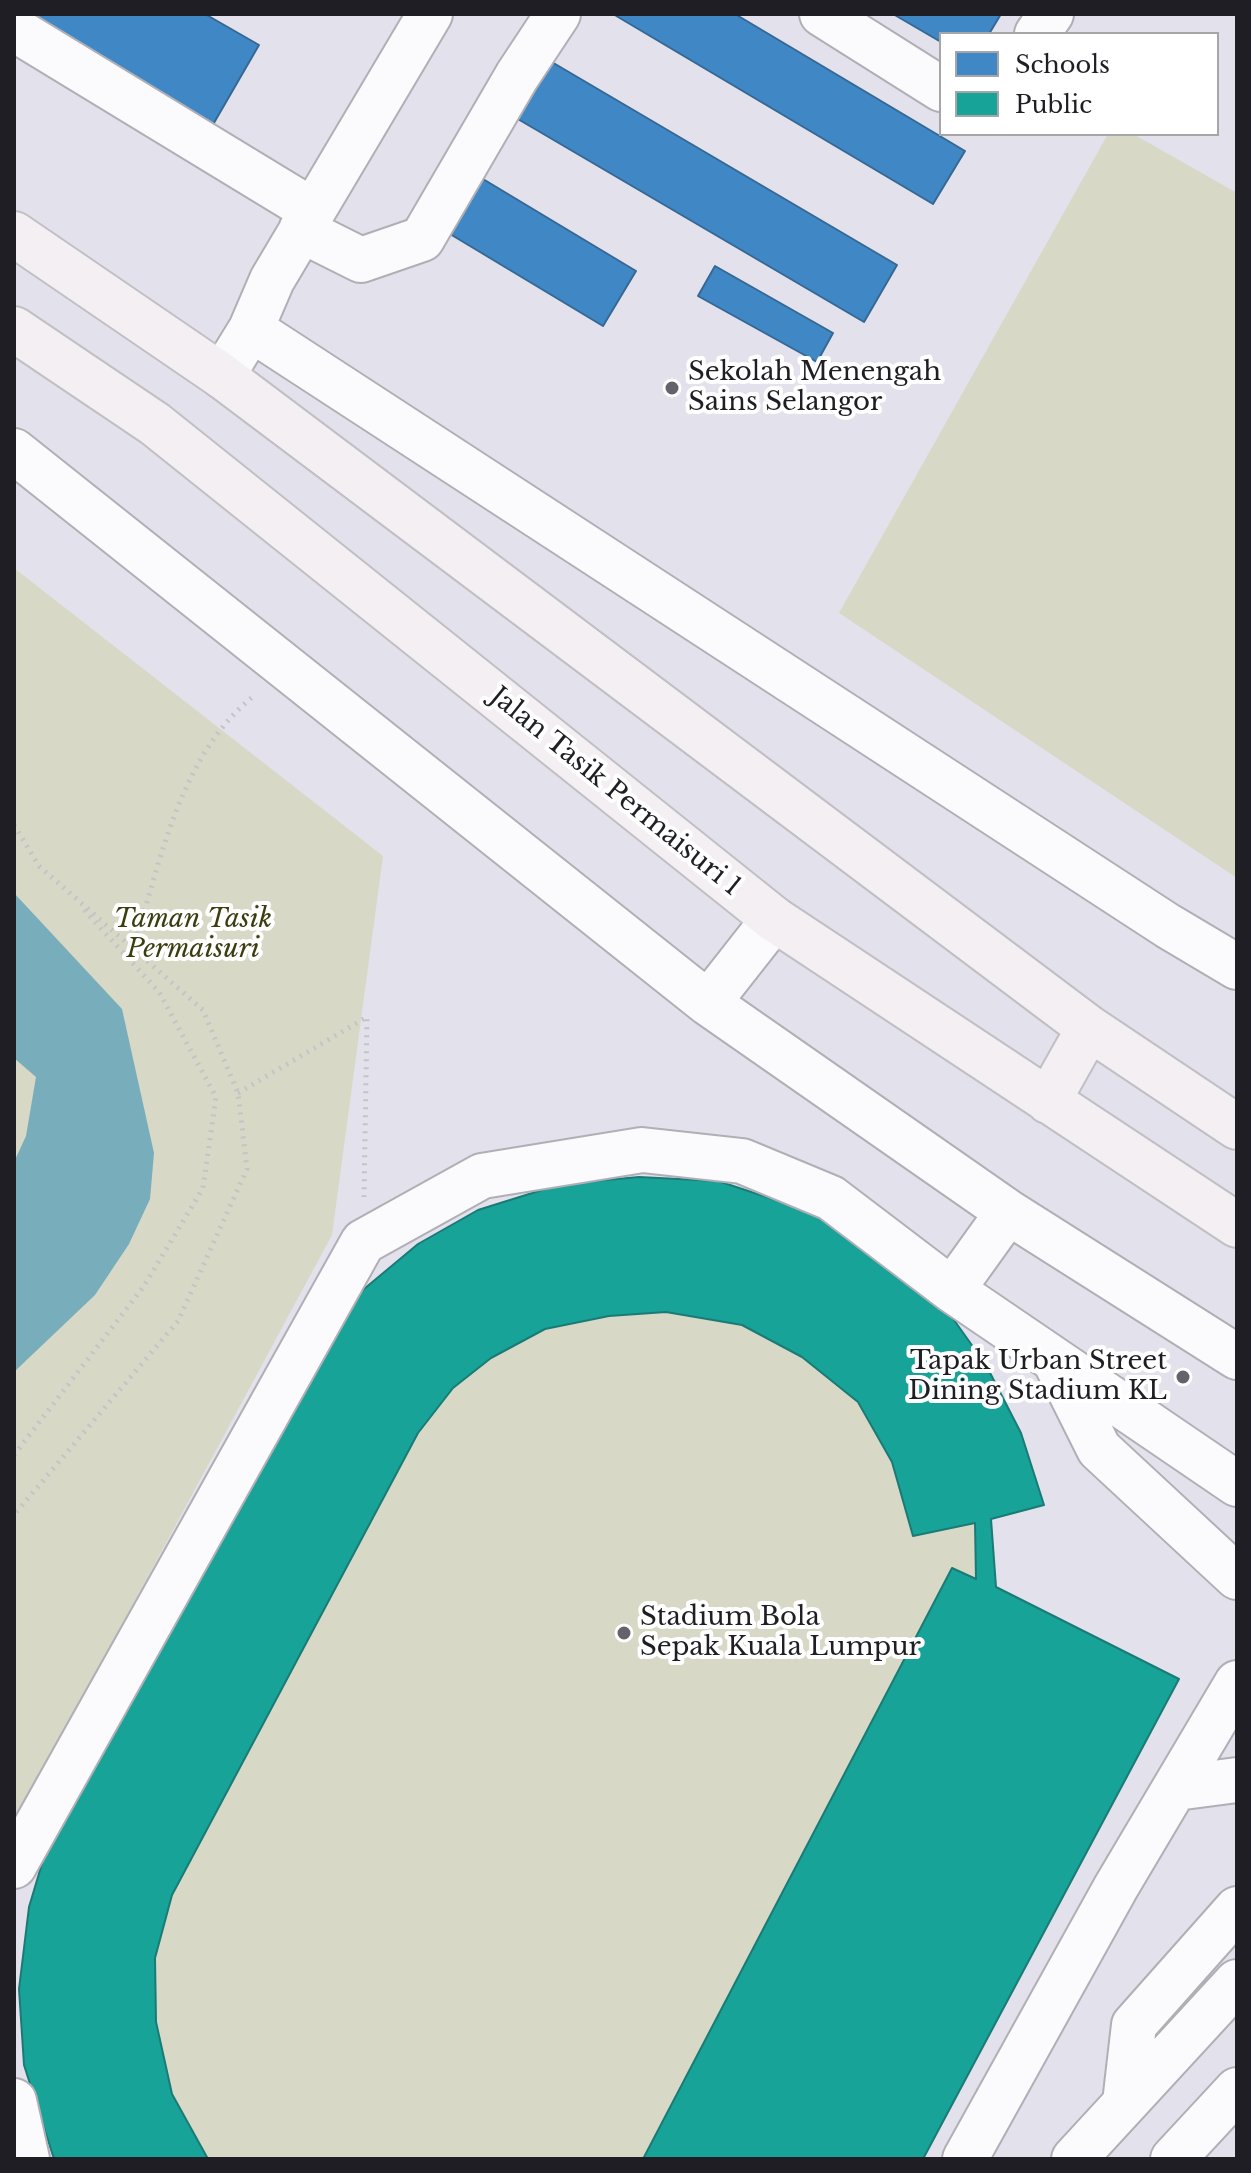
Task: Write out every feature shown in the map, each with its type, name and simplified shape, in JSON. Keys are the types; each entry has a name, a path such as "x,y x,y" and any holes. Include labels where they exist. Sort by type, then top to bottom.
{"main road":[{"path":"14,234 222,376 1089,1028 1237,1127"},
{"name":"Jalan Tasik Permaisuri 1","path":"16,335 155,424 774,919 1237,1225"},
{"path":"1048,1101 1089,1028"}],"street":[{"path":"222,376 251,329 272,280 430,14"},
{"path":"14,29 307,221 361,260 422,239 517,76 558,14"},
{"path":"822,14 939,88"},
{"path":"1038,32 1051,14"},
{"path":"251,329 1155,918 1237,967"},
{"path":"14,451 708,1003 1008,1212 1237,1357"},
{"path":"708,1003 774,919"},
{"path":"14,1866 363,1242 482,1176 642,1150 742,1161 831,1198 952,1290 1237,1484"},
{"path":"952,1290 1008,1212"},
{"path":"1054,1359 1099,1449 1237,1577"},
{"path":"965,2159 1116,1887 1237,1683"},
{"path":"1176,1788 1237,1780"},
{"path":"1125,2103 1134,2025 1237,1909"},
{"path":"1074,2159 1237,1982"},
{"path":"1173,2159 1237,2090"},
{"path":"14,2101 27,2159"}],"path":[{"path":"133,949 191,772 242,706 288,669"},
{"path":"14,825 39,866 203,1010 238,1093 247,1169 178,1321 14,1515"},
{"path":"14,1455 144,1286 203,1188 216,1097 159,992 63,887"},
{"path":"238,1093 367,1017 363,1242"}],"green space":[{"path":"1107,136 1137,136 1237,193 1237,878 839,613"},
{"name":"Taman Tasik Permaisuri","path":"14,568 383,856 332,1235 14,1825"},
{"name":"Stadium Bola Sepak Kuala Lumpur","path":"561,1184 986,1365 1021,1432 1044,1505 991,1519 996,1587 1179,1679 923,2159 54,2159 24,2065 19,1989 29,1907 364,1289 418,1244 478,1210"}],"water":[{"path":"14,893 122,1009 154,1153 150,1199 129,1244 95,1295 14,1372 14,1162 26,1136 36,1077 14,1058"}],"building: Schools":[{"path":"32,14 205,14 259,45 211,128 28,21"},
{"path":"613,14 735,14 965,151 933,204"},
{"path":"893,14 1001,14 990,32 939,32 939,41"},
{"path":"545,58 897,265 864,322 511,115"},
{"path":"478,176 636,271 603,326 445,231"},
{"path":"715,266 833,333 817,362 698,296"}],"building: Public":[{"name":"Stadium Bola Sepak Kuala Lumpur","path":"639,1177 718,1181 806,1210 880,1250 944,1306 986,1365 1021,1433 1044,1505 991,1519 996,1587 1179,1679 923,2159 643,2159 952,1568 976,1579 975,1523 913,1536 892,1462 858,1402 802,1357 742,1325 666,1312 609,1316 545,1329 491,1358 453,1388 418,1433 172,1895 155,1958 156,2022 172,2094 208,2159 54,2159 24,2065 19,1989 29,1907 49,1840 317,1342 364,1289 418,1244 478,1210 561,1184"}],"place":[{"name":"Sekolah Menengah Sains Selangor","path":"672,388"},
{"name":"Tapak Urban Street Dining Stadium KL","path":"1183,1377"},
{"name":"Stadium Bola Sepak Kuala Lumpur","path":"624,1633"}]}
